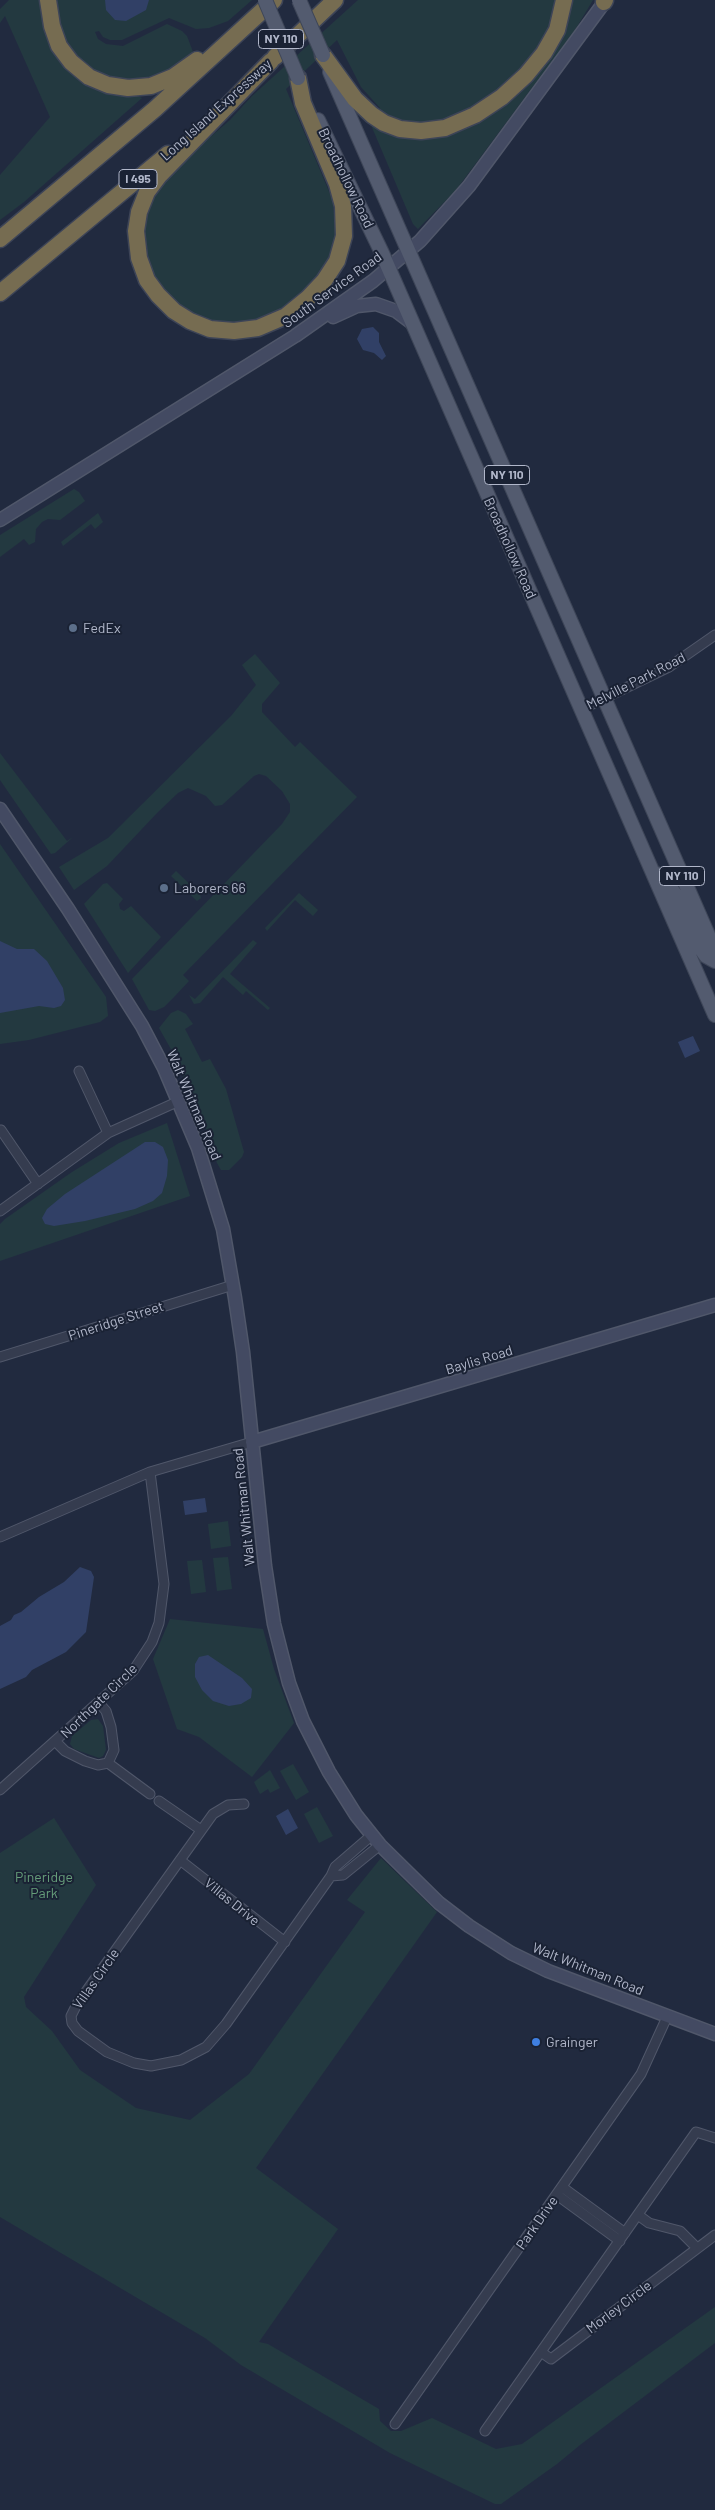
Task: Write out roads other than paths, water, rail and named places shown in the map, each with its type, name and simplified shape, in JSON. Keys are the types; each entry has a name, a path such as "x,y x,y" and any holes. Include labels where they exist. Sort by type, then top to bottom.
{"highway":[{"path":"48,0 52,26 59,46 71,62 89,77 108,85 128,88 151,86 173,77 243,30"},
{"path":"0,239 155,109 274,0"},
{"name":"Long Island Expressway","path":"0,293 83,226 271,61 335,0"},
{"path":"323,55 355,99 384,123 407,130 422,131 445,128 476,115 502,97 526,75 557,30 564,0"},
{"path":"271,61 159,176 147,192 139,212 136,232 139,258 147,280 158,295 174,311 190,321 218,330 234,331 258,328 286,316 308,298 324,281 337,261 344,236 343,206 337,184 303,102 298,78"}],"main road":[{"name":"Broadhollow Road","path":"265,0 298,78 412,323 715,1015"},
{"name":"Broadhollow Road","path":"299,0 605,698 637,777 715,951"},
{"name":"South Service Road","path":"0,520 295,336 388,269 444,215 489,162 605,1"},
{"path":"295,336 357,306 376,304 396,311 412,323"},
{"name":"Walt Whitman Road","path":"0,809 68,909 134,1013 164,1068 198,1148 218,1212 233,1285 243,1352 272,1614 289,1683 316,1750 342,1793 376,1840 439,1903 489,1940 548,1971 715,2034"},
{"path":"653,870 667,883 677,897 702,952 715,961"},
{"name":"Baylis Road","path":"252,1442 715,1305"}],"street":[{"name":"Melville Park Road","path":"580,710 669,667 715,635"},
{"path":"79,1071 108,1133"},
{"path":"0,1211 108,1133 179,1101"},
{"path":"1,1130 38,1184"},
{"name":"Pineridge Street","path":"0,1357 233,1285"},
{"path":"0,1537 150,1472 252,1442"},
{"name":"Northgate Circle","path":"0,1790 99,1703 133,1671 146,1655 159,1623 164,1584 150,1472"},
{"path":"99,1703 106,1711 111,1726 114,1750 108,1763"},
{"path":"56,1742 66,1751 84,1761 98,1765 108,1763 150,1794"},
{"path":"159,1801 201,1830"},
{"name":"Villas Circle","path":"244,1804 228,1805 213,1814 77,2004 71,2016 72,2023 78,2031 107,2052 134,2063 151,2066 168,2064 188,2057 206,2047 217,2037 342,1859 376,1840"},
{"path":"331,1876 343,1875 376,1840"},
{"name":"Villas Drive","path":"180,1860 285,1942"},
{"name":"Park Drive","path":"395,2424 641,2074 667,2017"},
{"name":"Morley Circle","path":"485,2431 696,2132 715,2138"},
{"path":"559,2191 622,2237"},
{"path":"638,2215 650,2223 680,2231 697,2248"},
{"name":"Morley Circle","path":"541,2352 551,2359 715,2234"}],"water":[{"path":"105,0 149,0 146,10 126,21 115,20 106,10"},
{"path":"373,327 379,333 379,342 386,356 382,360 374,353 363,350 357,339 362,329"},
{"path":"0,941 17,949 34,949 47,961 63,988 65,1000 61,1006 54,1008 39,1006 0,1013"},
{"path":"693,1036 700,1051 685,1058 678,1042"},
{"path":"145,1142 155,1142 163,1147 168,1160 167,1176 162,1193 153,1201 135,1209 85,1221 54,1226 45,1224 42,1218 47,1209 65,1194"},
{"path":"205,1498 207,1512 185,1515 183,1501"},
{"path":"80,1567 91,1571 94,1577 86,1632 66,1652 32,1670 26,1677 0,1689 0,1626 11,1620 14,1615 21,1612 39,1597 64,1582"},
{"path":"208,1655 242,1678 252,1689 251,1698 241,1704 229,1706 213,1701 202,1690 195,1677 195,1664 199,1657"},
{"path":"288,1809 298,1828 286,1835 276,1816"}],"place":[{"name":"FedEx","path":"73,628"},
{"name":"Laborers 66","path":"164,888"},
{"name":"Grainger","path":"536,2042"}],"park label":[{"name":"Pineridge Park","path":"44,1885"}]}
